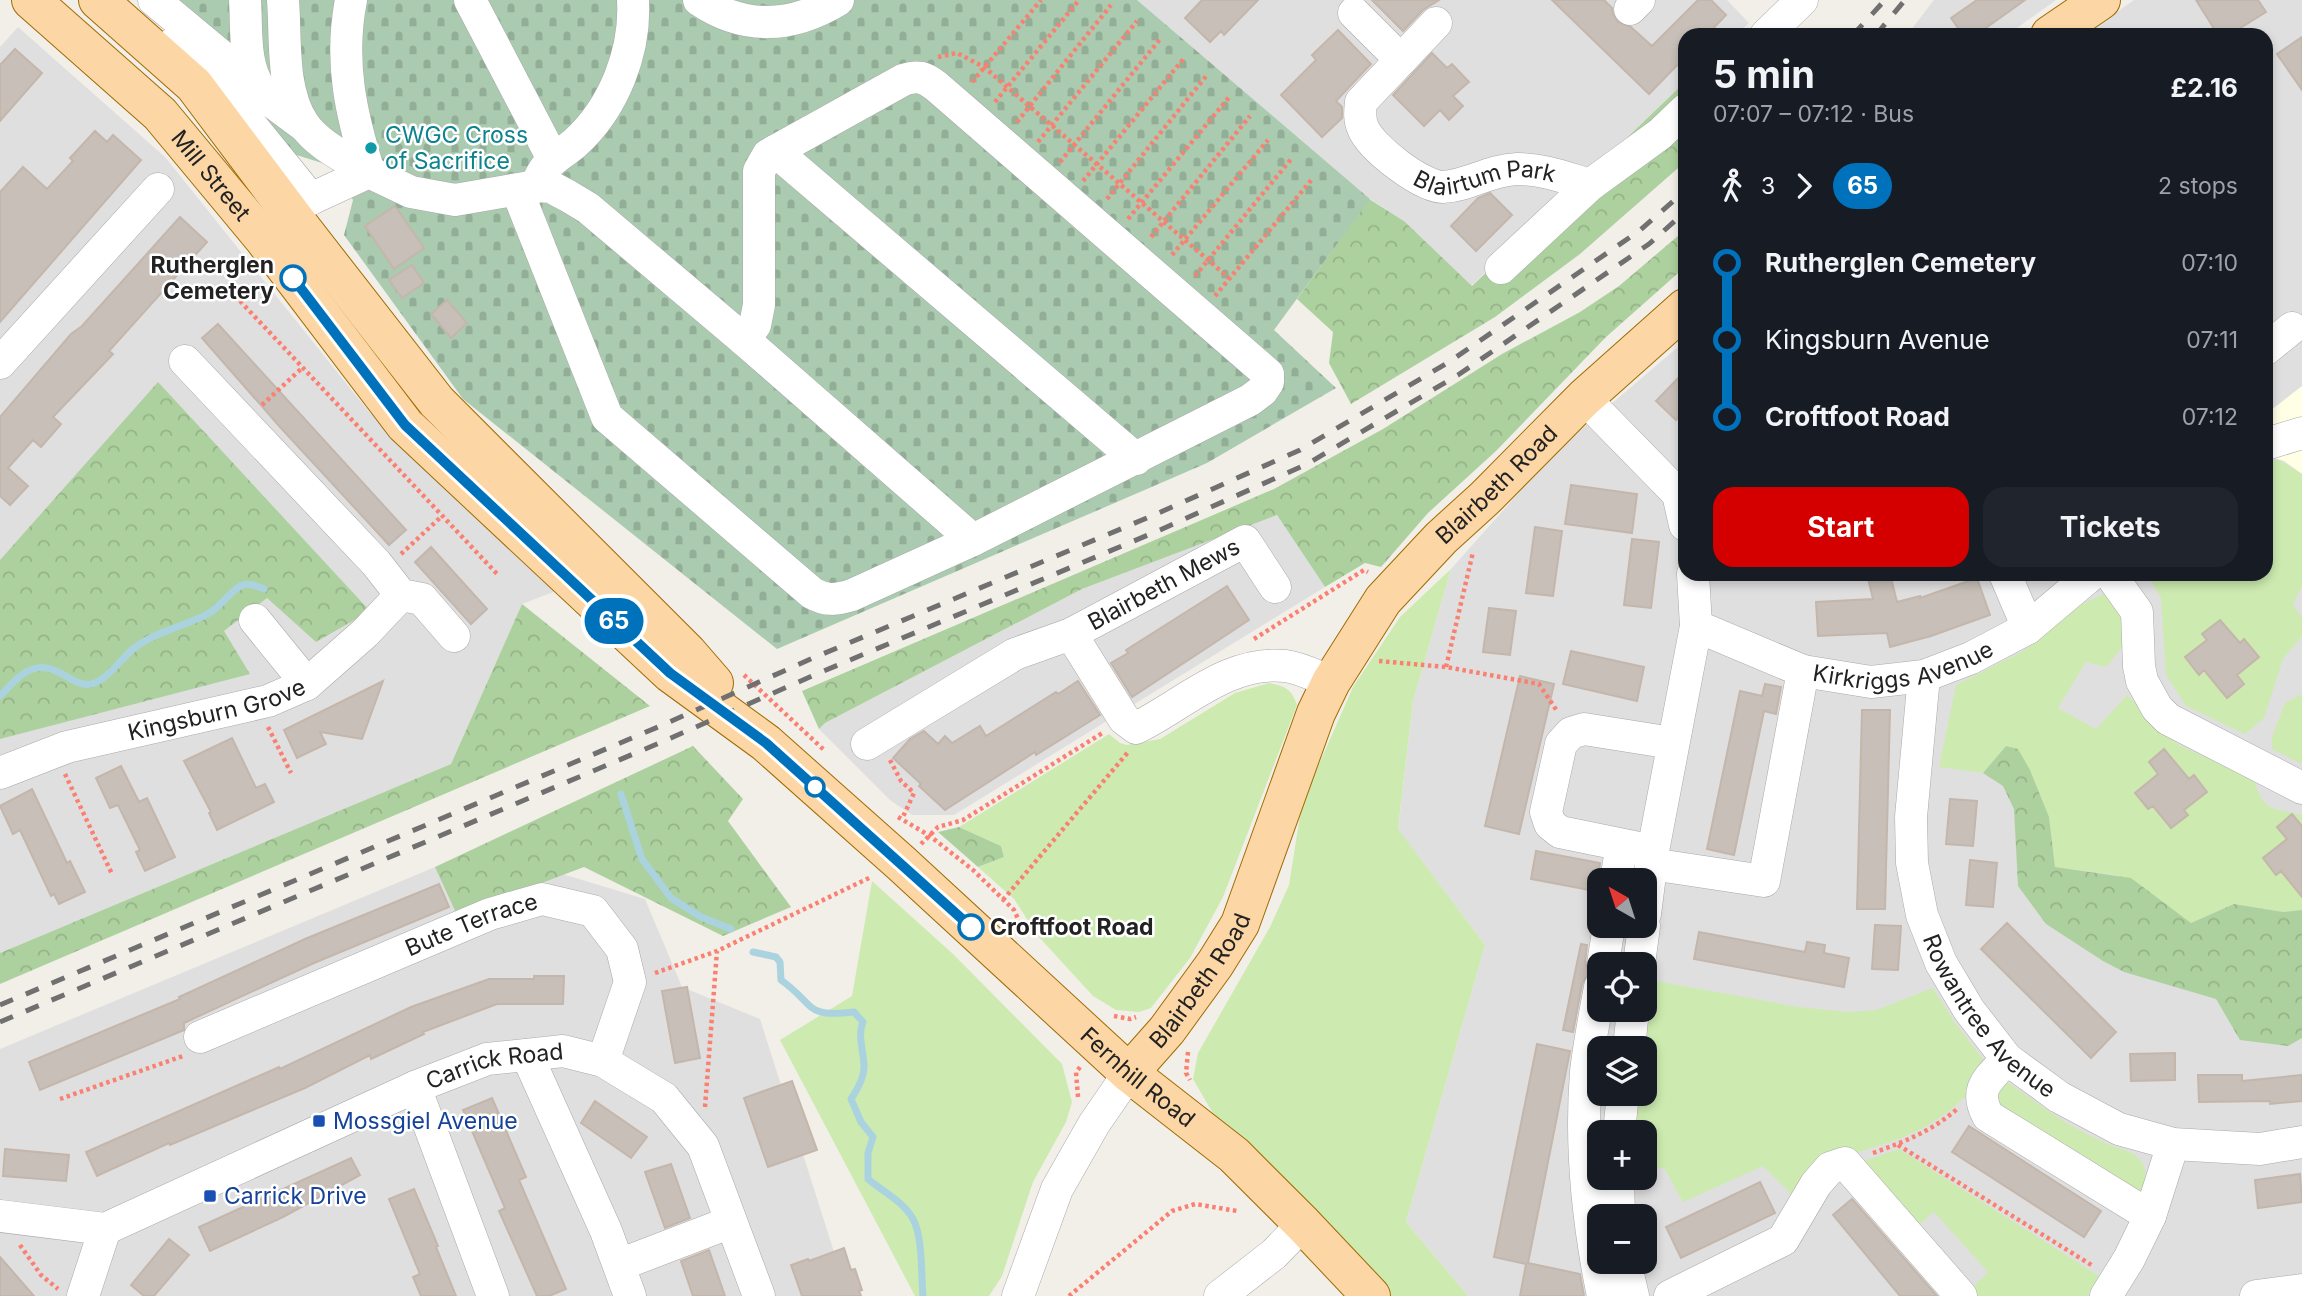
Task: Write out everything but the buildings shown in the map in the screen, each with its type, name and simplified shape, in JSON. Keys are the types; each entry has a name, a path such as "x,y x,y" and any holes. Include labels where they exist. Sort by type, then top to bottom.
{"main road":[{"name":"Mill Street","path":"31,0 160,114 277,257 405,425 670,673 766,743 901,863"},
{"name":"Mill Street","path":"98,0 194,85 302,208 437,402 688,653 766,743"},
{"path":"2060,28 2101,0"},
{"path":"277,257 302,208"},
{"name":"Blairbeth Road","path":"1129,1073 1167,1030 1240,924 1316,713 1339,669 1384,600 1441,538 1485,498 1584,398 1678,314"},
{"name":"Fernhill Road","path":"901,863 1129,1073 1234,1155 1371,1296"}],"street":[{"path":"154,0 271,102 304,125 324,144 369,172 411,192 455,200 527,188 551,187 588,208 973,540"},
{"path":"245,0 248,59 253,78 271,102"},
{"path":"283,0 288,80 293,102 304,125"},
{"path":"351,0 345,65 352,115 369,172"},
{"path":"470,0 553,159"},
{"path":"527,188 553,159 588,129 617,82 630,45 633,0"},
{"path":"699,0 733,18 754,23 802,17 838,0"},
{"path":"1354,13 1401,60"},
{"name":"Blairtum Park","path":"1436,23 1361,102 1360,118 1363,131 1370,141 1426,184 1444,187 1499,170 1521,169 1541,170 1591,185 1660,134 1678,117"},
{"path":"527,188 607,417 812,593 824,599 838,600 852,596 973,540 1250,400 1262,391 1268,382 1268,374 926,78 915,76 775,150 762,161 759,171 759,305 755,325 743,339"},
{"path":"775,150 1136,459"},
{"path":"302,208 369,172"},
{"path":"1501,268 1591,185"},
{"path":"0,363 158,189"},
{"path":"2273,343 2292,328"},
{"path":"185,361 392,583 422,598 454,636"},
{"path":"1584,398 1678,486"},
{"path":"2273,442 2302,433"},
{"name":"Blairbeth Mews","path":"873,741 1014,654 1071,634 1245,541 1275,587"},
{"path":"1651,868 1696,626 1693,581"},
{"path":"2008,581 2028,628"},
{"name":"Kirkriggs Avenue","path":"1696,626 1803,671 1871,682 1924,676 1972,658 2028,628 2084,581"},
{"path":"2115,581 2137,612 2141,673 2157,708 2168,719 2302,789"},
{"name":"Kingsburn Grove","path":"0,773 55,752 107,737 268,701 307,684 365,633 392,583"},
{"path":"255,620 307,684"},
{"name":"Blairbeth Mews","path":"1071,634 1130,723"},
{"path":"1130,723 1223,676 1268,666 1301,670 1339,669"},
{"path":"1672,743 1584,729 1571,733 1561,744 1546,812 1550,824 1560,832 1622,845 1652,857 1764,881 1803,671"},
{"name":"Rowantree Avenue","path":"1924,676 1911,817 1912,863 1922,915 1941,963 1969,1010 2007,1059 2059,1097 2119,1129 2173,1144 2260,1149 2302,1142"},
{"path":"1618,868 1622,845"},
{"name":"Bute Terrace","path":"200,1037 491,914 542,899 593,911 622,949 630,982"},
{"path":"603,1061 630,982"},
{"path":"1594,1022 1586,1072 1585,1177 1594,1254 1603,1296"},
{"name":"Carrick Road","path":"105,1229 415,1087 487,1059 564,1051 603,1061 664,1098 703,1146 759,1296"},
{"path":"527,1055 570,1146 630,1296"},
{"path":"2007,1059 1988,1079 1981,1092 1982,1104 1988,1116 2150,1216"},
{"path":"1018,1296 1057,1188 1094,1124 1129,1073"},
{"path":"415,1087 493,1296"},
{"path":"2111,1288 2150,1216 2173,1144"},
{"path":"1671,1296 1783,1240 1816,1184 1830,1168 1845,1163 1961,1296"},
{"path":"6,1216 105,1229 83,1296"},
{"path":"619,1265 731,1222"},
{"path":"1220,1296 1274,1254 1303,1224"},
{"path":"1628,1274 1633,1296"}],"path":[{"path":"966,89 1041,0"},
{"path":"988,110 1079,0"},
{"path":"1012,129 1111,5"},
{"path":"1034,147 1137,21"},
{"path":"1044,181 1161,38"},
{"path":"915,76 930,61 942,54 957,53 984,67 1229,278"},
{"path":"1078,186 1185,57"},
{"path":"1103,204 1207,75"},
{"path":"1124,224 1230,96"},
{"path":"1133,258 1250,116"},
{"path":"1167,261 1268,140"},
{"path":"1189,282 1292,158"},
{"path":"1199,315 1313,178"},
{"path":"240,302 499,576"},
{"path":"244,423 302,368"},
{"path":"392,583 442,516"},
{"path":"1446,667 1473,550"},
{"path":"735,667 832,758"},
{"path":"1339,669 1446,667 1539,684 1571,733"},
{"path":"257,704 291,773"},
{"path":"1003,900 1133,745 1130,723"},
{"path":"873,741 901,781 914,793 902,819"},
{"path":"55,752 112,874"},
{"path":"890,812 930,836 973,870 1014,910 1024,933"},
{"path":"630,982 717,951 901,863"},
{"path":"703,1146 717,951"},
{"path":"1107,1015 1130,1019 1146,1015 1167,1030 1188,1047 1186,1073 1191,1082"},
{"path":"61,1099 195,1052 200,1037"},
{"path":"1845,1163 1898,1145 1936,1126 1972,1096 1981,1092"},
{"path":"1898,1145 2111,1288"},
{"path":"1069,1296 1172,1211 1195,1204 1237,1211"},
{"path":"6,1216 19,1243 41,1275 67,1296"}],"shaded area":[{"path":"1137,0 1727,0 1749,23 1744,28 1678,28 1678,89 1471,286 1404,221 1370,199"},
{"path":"1934,0 2056,0 2017,28 1912,28"},
{"path":"2134,0 2302,0 2302,1296 1468,1296 1406,1222 1485,945 1398,830 1413,701 1451,569 1554,453 1678,347 1678,581 2273,581 2273,28 2095,28"},
{"path":"18,27 165,157 370,413 561,589 522,604 451,764 0,953 0,47"},
{"path":"2302,386 2302,474 2284,461 2273,458 2273,409"},
{"path":"1277,515 1325,587 954,815 912,815 890,800 819,729 825,723 1082,589"},
{"path":"516,860 645,899 682,987 760,1019 848,1296 0,1296 0,1049 435,867"}],"green space":[{"path":"143,0 1137,0 1370,199 1274,330 1336,388 1207,463 777,649 463,399 344,235 353,200 335,167 290,153"},
{"path":"1678,89 1678,168 1580,254 1495,317 1351,404 1329,363 1333,332 1297,299 1369,199 1404,221 1472,286"},
{"path":"1678,236 1678,273 1606,337 1496,451 1428,513 1381,567 1365,563 1325,587 1277,515 1082,589 825,723 819,729 802,691 1274,489 1383,429 1502,354 1580,312 1619,286"},
{"path":"158,382 370,611 316,642 267,598 224,631 250,674 0,739 0,560"},
{"path":"2279,460 2302,474 2302,586 2293,605 2302,618 2302,636 2283,659 2264,718 2245,734 2186,706 2166,675 2161,598 2151,581 2273,581 2273,461"},
{"path":"1451,569 1413,701 1398,829 1485,945 1406,1222 1468,1296 1390,1296 1219,1124 1193,1079 1198,1053 1270,927 1289,885 1302,803 1353,687 1400,617"},
{"path":"2104,594 2116,595 2128,640 2106,667 2086,662 2058,708 2096,729 2127,695 2177,744 2254,780 2262,798 2270,807 2302,815 2302,910 2283,912 2234,904 2191,923 2117,875 2055,867 2049,817 2006,746 1983,773 1939,767 1956,685 2023,651 2082,604"},
{"path":"522,604 650,706 0,984 0,953 451,764"},
{"path":"1269,683 1287,689 1297,705 1223,897 1190,958 1151,1008 1139,1012 1116,1010 1093,996 1038,936 1014,899 978,867 1004,857 1001,846 959,827 1109,734 1127,745 1160,739 1235,693"},
{"path":"2302,694 2302,764 2272,749 2272,737 2285,703"},
{"path":"693,746 743,799 728,821 791,907 723,936 584,867 457,915 435,867"},
{"path":"2006,746 2018,749 2030,770 2049,817 2055,867 2131,878 2191,923 2234,904 2283,912 2302,910 2302,1038 2288,1046 2240,1040 2216,999 2124,972 2046,924 2018,886 2014,809 2003,786 1983,773"},
{"path":"959,827 1001,846 1004,857 978,867 938,832"},
{"path":"872,881 953,954 1062,1064 1072,1102 1066,1122 1033,1182 1002,1276 989,1296 915,1296 780,1040 852,996"},
{"path":"1657,981 1799,1007 1848,1012 1876,1010 1933,988 1985,1062 1972,1091 1948,1112 1927,1126 1899,1139 1826,1163 1793,1196 1763,1166 1683,1202 1664,1168 1657,1168 1657,1120 1635,1120 1636,1106 1657,1106 1657,1036 1646,1036 1649,1022 1657,1022"},
{"path":"2006,1081 2071,1125 2098,1140 2135,1155 2141,1161 2145,1174 2138,1196 2002,1115 1994,1087"},
{"path":"1899,1149 2099,1276 2087,1296 1973,1296 1973,1287 1988,1272 1934,1212 1920,1224 1914,1224 1861,1162"}],"waterway":[{"path":"0,696 15,681 33,669 52,669 76,682 93,684 107,675 137,646 211,612 239,586 246,584 264,589"},
{"path":"621,794 642,859 671,898 701,917 731,929"},
{"path":"753,952 776,957 780,962 781,980 812,1008 826,1013 854,1012 863,1022 861,1038 864,1071 851,1099 861,1122 873,1137 868,1153 868,1179 898,1202 913,1219 920,1246 923,1296"}],"railway":[{"path":"1859,28 1885,0"},
{"path":"1882,28 1905,0"},
{"path":"0,1005 658,727 1300,450 1449,362 1639,231 1678,197"},
{"path":"0,1022 1160,530 1307,464 1458,375 1649,244 1678,218"}],"bus line":[{"name":"65","path":"293,278 405,425 670,673 766,743 971,927"}],"place":[{"name":"CWGC Cross of Sacrifice","path":"371,148"},
{"name":"Rutherglen Cemetery","path":"293,278"},
{"name":"Croftfoot Road","path":"971,927"},
{"name":"Mossgiel Avenue","path":"319,1121"},
{"name":"Carrick Drive","path":"210,1196"}]}
